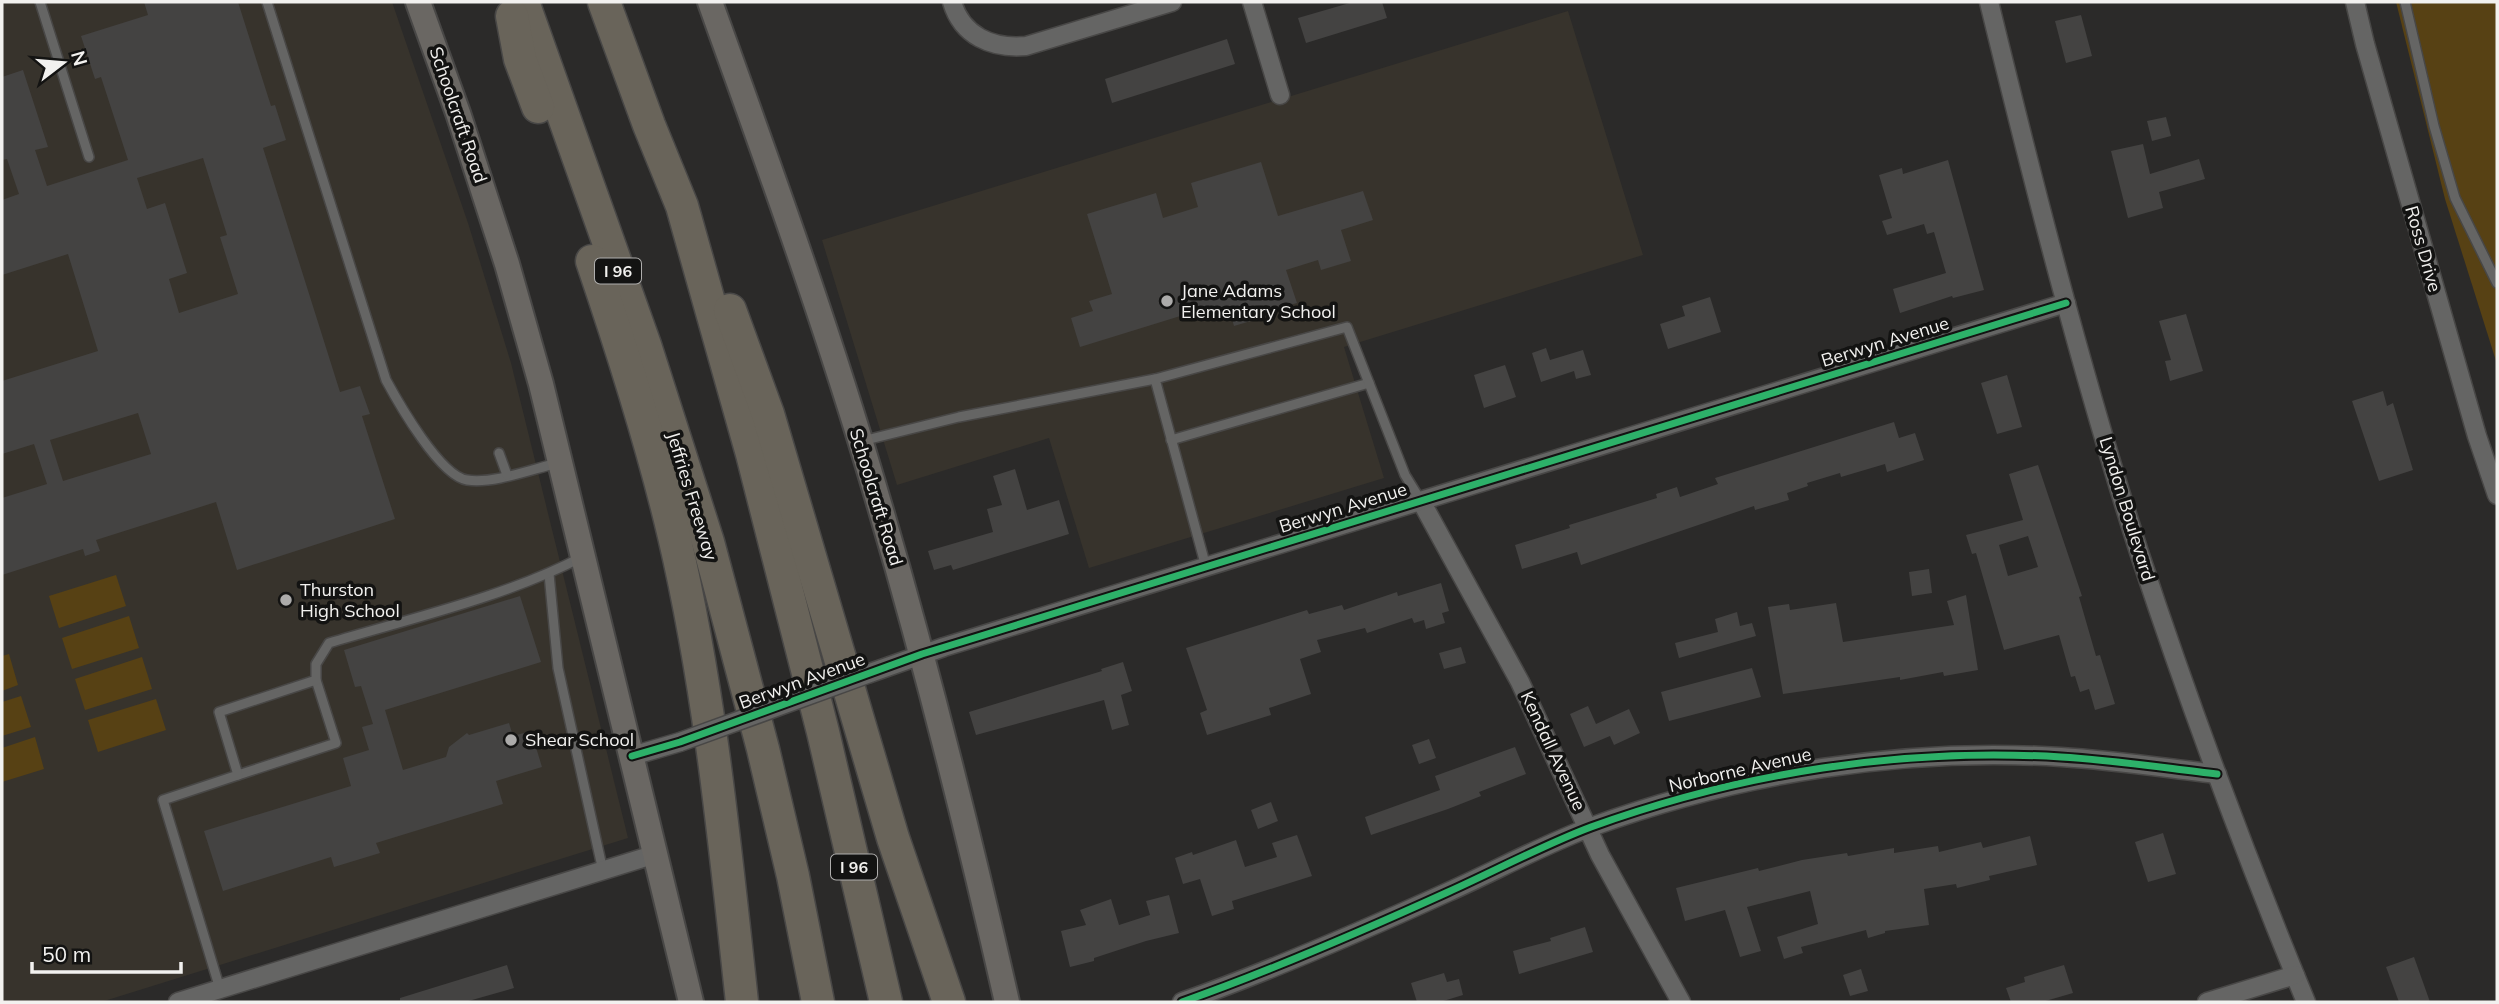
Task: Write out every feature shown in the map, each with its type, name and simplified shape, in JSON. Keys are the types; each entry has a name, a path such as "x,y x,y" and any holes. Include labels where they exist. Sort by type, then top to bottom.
{"highway":[{"path":"509,2 520,59 618,336 674,536 696,643 716,778 743,1002"},
{"name":"Jeffries Freeway","path":"523,2 645,345 708,542 769,775 793,876 818,1002"},
{"name":"I 96","path":"604,2 682,206 752,453 816,705 886,1002"},
{"path":"682,206 735,321 768,414 893,838 949,1002"}],"main road":[{"name":"Schoolcraft Road","path":"418,2 458,113 507,264 561,462 691,1002"},
{"name":"Schoolcraft Road","path":"710,2 811,289 860,442 922,654 974,856 1007,1002"}],"street":[{"path":"952,2 962,24 983,40 1008,48 1026,46 1172,2"},
{"path":"1252,2 1280,95"},
{"name":"Lyndon Boulevard","path":"1989,2 2066,303 2139,551 2217,774 2306,1002"},
{"name":"Ross Drive","path":"2355,2 2469,410 2497,495"},
{"name":"Berwyn Avenue","path":"632,756 680,742 922,654 2066,303"},
{"name":"Kendall Avenue","path":"1421,501 1520,682 1606,866 1681,1002"},
{"name":"Norborne Avenue","path":"1182,1002 1265,973 1354,935 1589,828 1651,807 1742,783 1822,768 1980,755 2060,757 2217,774"},
{"path":"178,1002 656,854"},
{"path":"2207,1002 2295,975"}],"lane":[{"path":"40,2 89,157"},
{"path":"267,2 386,380 400,405 438,461 464,480 488,480 561,462"},
{"path":"2405,2 2434,126 2455,198 2497,283"},
{"path":"860,442 959,418 1155,379 1347,327 1405,475 1421,501"},
{"path":"1155,379 1206,567"},
{"path":"1171,440 1369,383"},
{"path":"499,453 508,475"},
{"path":"220,989 163,800 336,743 316,680 316,664 329,643 549,574 584,556"},
{"path":"549,574 558,668 603,871"},
{"path":"238,775 219,712 316,680"}],"shaded area":[{"name":"Thurston High School","path":"2,2 392,2 468,223 511,363 628,838 101,1002 2,1002"},
{"path":"2396,2 2497,2 2497,364 2445,199"},
{"name":"Jane Adams Elementary School","path":"1568,11 1643,255 1344,347 1384,478 1089,568 1049,438 897,485 822,240"},
{"path":"116,575 126,606 59,628 49,596"},
{"path":"129,616 139,648 72,669 62,638"},
{"path":"9,654 18,685 2,691 2,656"},
{"path":"142,657 152,689 85,710 75,679"},
{"path":"21,696 31,727 2,736 2,702"},
{"path":"156,699 166,730 98,752 88,720"},
{"path":"35,737 44,769 2,782 2,748"}],"building":[{"path":"144,2 238,2 271,106 275,105 286,140 263,148 340,392 360,386 370,414 362,416 395,519 237,570 216,502 96,540 100,551 85,556 83,549 2,575 2,498 47,484 34,444 2,454 2,381 98,351 68,254 2,275 2,200 19,194 7,159 2,160 2,77 23,70 48,147 35,150 47,186 128,160 101,77 95,79 81,36 148,15","holes":["203,158 227,235 220,237 238,294 179,313 169,279 187,273 165,203 147,209 137,178","138,413 151,454 63,481 50,440"]},
{"path":"1353,2 1382,2 1387,18 1306,43 1298,18"},
{"path":"2081,15 2092,56 2066,63 2055,21"},
{"path":"1227,39 1235,64 1112,103 1105,79"},
{"path":"2166,117 2171,136 2152,141 2147,121"},
{"path":"2143,144 2150,174 2199,159 2205,179 2159,192 2163,208 2128,218 2111,151"},
{"path":"1948,160 1984,290 1953,298 1952,296 1900,313 1893,289 1946,273 1934,232 1927,234 1924,224 1887,235 1882,221 1892,218 1879,175 1902,168 1903,174"},
{"path":"1261,162 1278,216 1363,191 1373,220 1341,230 1351,261 1321,270 1318,260 1286,270 1297,303 1270,311 1271,315 1234,326 1229,309 1205,316 1203,309 1080,347 1071,318 1093,311 1089,301 1112,294 1087,214 1156,193 1163,218 1198,207 1191,183"},
{"path":"1710,297 1721,332 1668,349 1660,324 1685,316 1682,306"},
{"path":"2186,314 2203,371 2170,381 2165,361 2171,360 2159,321"},
{"path":"1546,348 1550,360 1583,350 1591,375 1576,379 1574,371 1541,382 1532,353"},
{"path":"1505,365 1516,397 1484,408 1474,375"},
{"path":"2007,375 2022,427 1997,434 1981,383"},
{"path":"2383,391 2387,406 2393,403 2413,470 2379,481 2352,401"},
{"path":"1894,422 1899,438 1915,433 1924,460 1887,472 1885,464 1841,477 1840,473 1807,483 1808,486 1787,493 1789,500 1755,510 1754,506 1581,565 1577,552 1522,569 1515,545 1657,498 1656,494 1677,487 1680,497 1718,484 1715,478"},
{"path":"2038,465 2082,596 2079,597 2096,656 2100,655 2115,704 2095,710 2089,689 2080,692 2075,676 2071,677 2059,635 2004,650 1976,553 1972,554 1966,535 2023,520 2009,474","holes":["2028,536 2038,567 2008,576 1999,545"]},
{"path":"1015,469 1027,510 1059,500 1069,534 953,570 951,565 934,570 928,551 993,532 987,509 1002,505 993,476"},
{"path":"1929,569 1932,593 1912,596 1909,572"},
{"path":"1441,583 1449,611 1442,613 1445,623 1426,629 1424,620 1414,623 1412,618 1367,633 1365,628 1317,640 1321,652 1300,659 1311,694 1269,708 1271,715 1207,735 1200,713 1207,710 1186,648 1307,610 1309,614 1342,605 1344,610 1397,592 1398,596"},
{"path":"1966,595 1978,670 1944,676 1943,672 1900,680 1900,677 1783,694 1768,607 1789,604 1790,610 1836,603 1843,642 1954,625 1947,601"},
{"name":"Shear School","path":"520,596 541,662 385,710 403,770 446,757 449,747 467,733 469,735 509,723 513,736 531,731 542,767 496,781 503,804 376,843 380,853 334,867 331,857 223,891 204,831 351,786 343,758 369,750 362,727 373,724 361,686 355,687 344,650"},
{"path":"1737,612 1740,626 1752,623 1756,636 1679,658 1675,643 1718,632 1715,619"},
{"path":"1461,647 1466,663 1444,669 1439,653"},
{"path":"1123,662 1132,691 1121,695 1129,725 1112,730 1104,700 976,735 969,712"},
{"path":"1752,668 1761,697 1669,721 1661,692"},
{"path":"1588,706 1596,724 1629,709 1640,733 1614,745 1610,736 1584,747 1570,714"},
{"path":"1429,739 1436,758 1419,764 1412,745"},
{"path":"1515,747 1526,774 1479,792 1481,796 1448,809 1371,835 1365,817 1440,790 1435,776"},
{"path":"1271,802 1278,821 1258,829 1251,810"},
{"path":"2163,833 2176,874 2148,882 2135,842"},
{"path":"1297,835 1312,876 1232,901 1234,909 1212,916 1200,879 1183,884 1175,858 1192,852 1193,855 1236,840 1245,867 1277,857 1272,843"},
{"path":"2030,836 2037,865 1989,876 1990,880 1957,888 1956,884 1924,889 1929,925 1885,931 1868,938 1866,930 1801,947 1803,953 1784,959 1777,937 1818,924 1810,891 1747,907 1761,951 1740,957 1725,910 1685,921 1676,888 1758,868 1759,871 1802,860 1847,853 1848,856 1894,848 1894,853 1938,846 1939,852 1981,842 1983,848"},
{"path":"1169,895 1179,933 1146,941 1070,967 1061,931 1086,925 1080,910 1111,899 1119,925 1150,915 1146,901"},
{"path":"1585,927 1593,952 1519,974 1513,951 1551,941 1550,938"},
{"path":"2414,957 2430,1002 2399,1002 2386,967"},
{"path":"507,965 514,988 465,1002 400,1002 400,998"},
{"path":"2064,965 2073,993 2042,1002 2011,1002 2006,988 2025,982 2024,977"},
{"path":"1861,969 1868,991 1850,996 1843,975"},
{"path":"1444,973 1447,982 1459,979 1463,995 1440,1002 1417,1002 1411,983"}],"cycle path":[{"path":"632,756 680,742 922,654 2066,303"},
{"path":"1182,1002 1349,936 1591,827 1647,808 1764,778 1882,761 2002,755 2080,758 2217,774"}],"place":[{"name":"Jane Adams Elementary School","path":"1167,301"},
{"name":"Thurston High School","path":"286,600"},
{"name":"Shear School","path":"511,740"}]}
